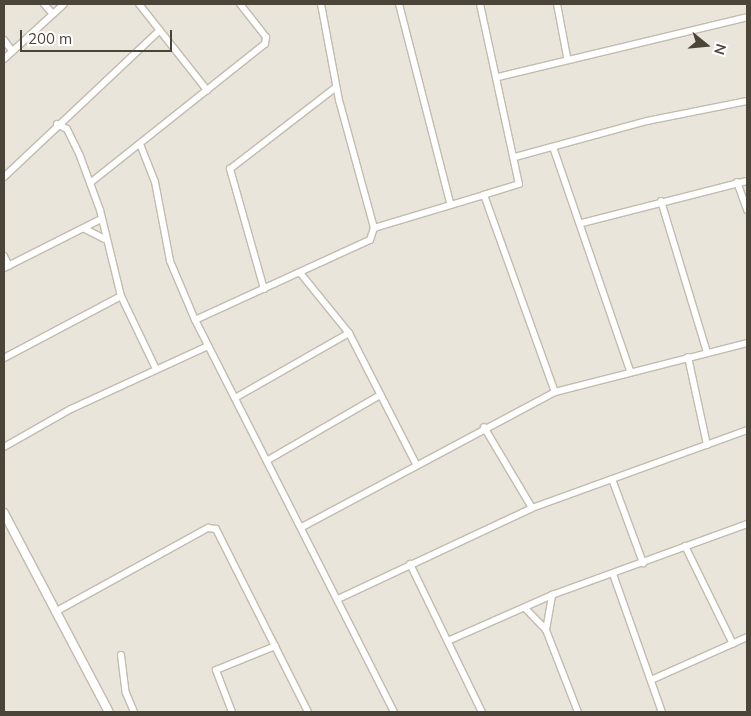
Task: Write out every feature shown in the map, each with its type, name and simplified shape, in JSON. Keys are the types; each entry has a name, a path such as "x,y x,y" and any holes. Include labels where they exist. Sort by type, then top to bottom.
{"street":[{"path":"44,4 53,14"},
{"path":"4,59 64,4"},
{"path":"139,4 207,90"},
{"path":"90,183 207,90 266,40 240,4"},
{"path":"195,320 301,274 370,240 374,228 336,87 321,4"},
{"path":"399,4 450,202"},
{"path":"374,228 450,202 484,195 519,184 498,76 480,4"},
{"path":"557,4 567,57"},
{"path":"498,76 567,57 747,17"},
{"path":"4,177 57,124 160,30"},
{"path":"4,40 12,51"},
{"path":"264,289 230,169 336,87"},
{"path":"515,157 554,146 747,101"},
{"path":"57,124 67,129 90,183 100,210 99,220 121,296 156,369"},
{"path":"140,144 156,182 170,261 206,347 268,460 394,712"},
{"path":"554,146 582,223 630,371"},
{"path":"582,223 660,201 747,181"},
{"path":"737,182 747,210"},
{"path":"484,195 555,392"},
{"path":"660,201 707,352"},
{"path":"4,256 6,267 85,229 99,220"},
{"path":"85,229 105,239"},
{"path":"301,274 349,333 416,464"},
{"path":"4,358 121,296"},
{"path":"235,398 349,333"},
{"path":"302,527 484,427 555,392 630,371 747,343"},
{"path":"4,447 156,369 206,347"},
{"path":"688,357 707,445"},
{"path":"268,460 380,395"},
{"path":"484,427 532,508"},
{"path":"338,599 532,508 747,430"},
{"path":"612,479 643,563"},
{"path":"4,513 109,712"},
{"path":"450,640 552,595 747,524"},
{"path":"55,612 212,528 221,536 308,712"},
{"path":"685,546 733,644"},
{"path":"410,564 450,640 482,712"},
{"path":"613,574 662,712"},
{"path":"546,630 552,595"},
{"path":"525,608 546,630 578,712"},
{"path":"650,680 747,637"},
{"path":"232,712 216,670 275,646"},
{"path":"121,655 126,694 134,712"}],"shaded area":[{"path":"4,4 747,4 747,712 4,712"}]}
